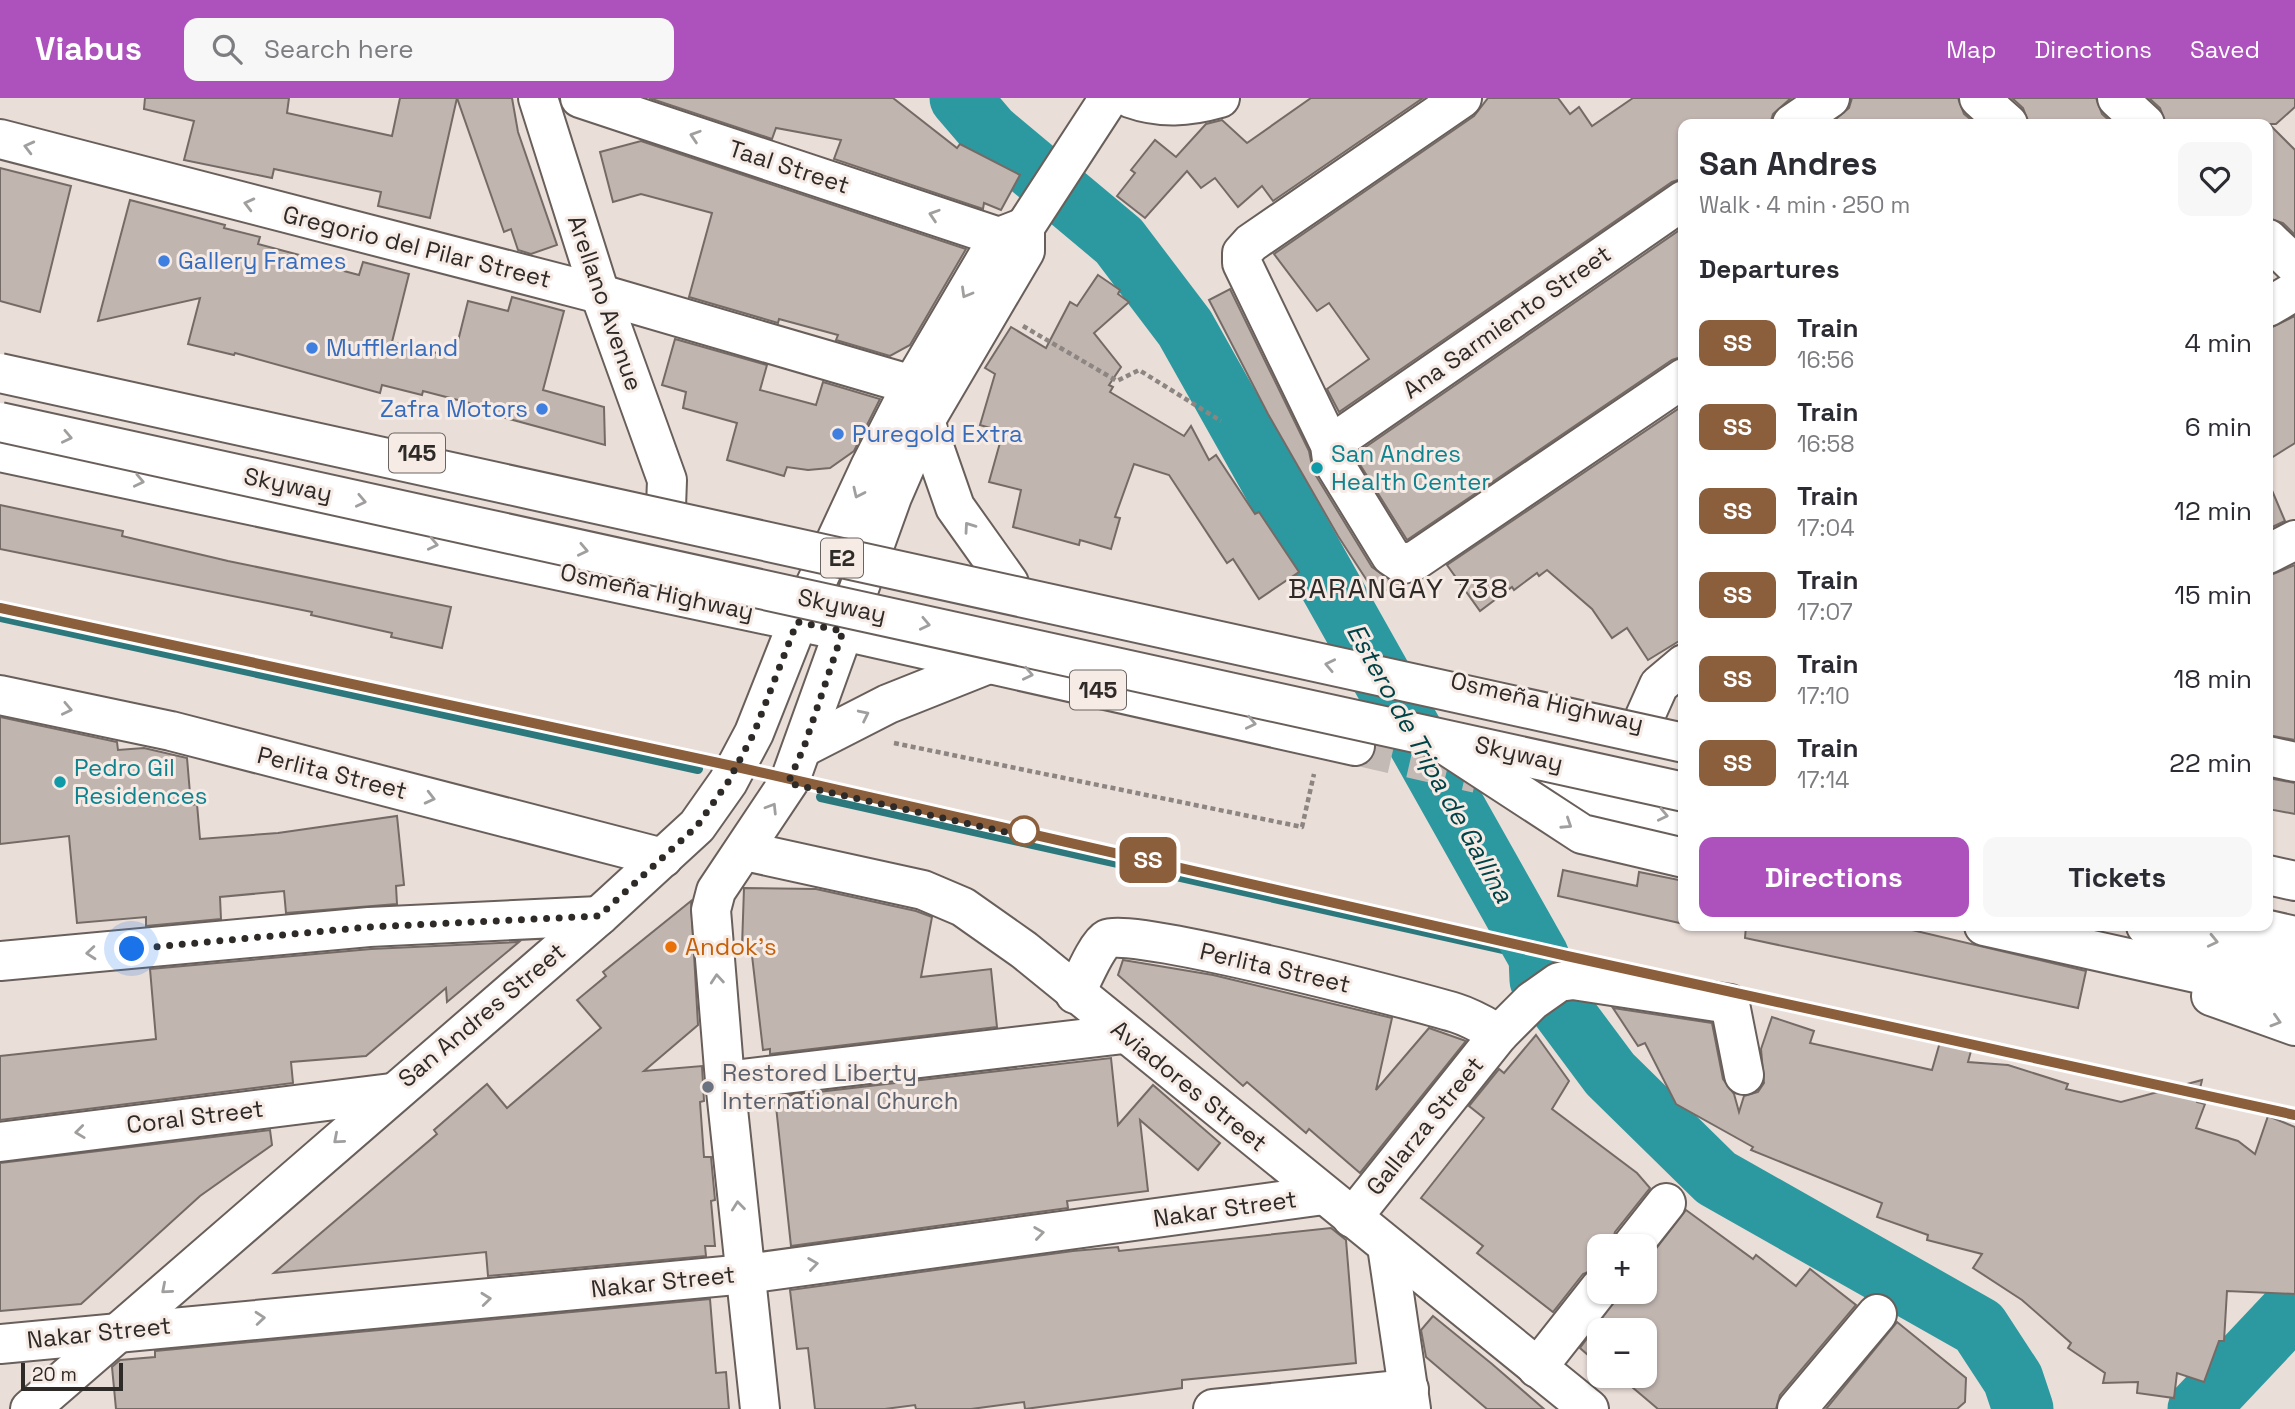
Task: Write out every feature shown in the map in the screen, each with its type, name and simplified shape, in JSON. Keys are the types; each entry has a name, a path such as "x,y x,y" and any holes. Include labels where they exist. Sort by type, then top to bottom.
{"main road":[{"name":"Arellano Avenue","path":"538,98 600,294 667,480 666,507"},
{"name":"Taal Street","path":"580,98 1020,225"},
{"name":"San Andres Street","path":"30,1409 391,1093 599,916 697,826 728,782 754,733 797,622 912,385 1020,225 1064,167 1108,98"},
{"path":"1130,98 1157,106 1187,106 1220,98"},
{"path":"1462,98 1251,243 1242,253 1242,263 1330,445 1332,460 1391,556 1403,564 1416,560 1678,383"},
{"path":"1799,119 1830,98"},
{"path":"1979,98 2002,119"},
{"path":"2117,98 2140,119"},
{"name":"Gregorio del Pilar Street","path":"0,139 600,294 912,385"},
{"name":"Ana Sarmiento Street","path":"1330,445 1678,204"},
{"name":"San Andres Street","path":"760,1409 725,1081 711,910 716,891 788,783 804,747 872,552 925,421 1025,251 1020,225"},
{"path":"2273,245 2295,265"},
{"path":"2273,304 2295,291"},
{"name":"145","path":"0,362 1298,645"},
{"name":"Skyway","path":"0,373 1678,742"},
{"path":"925,421 955,507 1009,583"},
{"name":"Skyway","path":"0,422 1427,733 1678,791"},
{"name":"Osmeña Highway","path":"0,452 843,631 1338,743"},
{"path":"2273,551 2295,540"},
{"path":"804,747 888,704 986,665"},
{"path":"1642,723 1659,685 1678,669"},
{"name":"Osmeña Highway","path":"1410,671 1678,732"},
{"name":"Perlita Street","path":"0,695 171,732 663,858"},
{"path":"1427,733 1582,834 1678,857"},
{"path":"2273,757 2295,762"},
{"path":"1477,774 1678,818"},
{"name":"Aviadores Street","path":"745,851 923,890 963,907 1024,950 1588,1409"},
{"path":"2273,858 2295,863"},
{"path":"2273,876 2295,881"},
{"path":"0,961 369,927 599,916"},
{"path":"2006,931 2295,995"},
{"path":"2167,931 2295,961"},
{"path":"2273,931 2295,936"},
{"name":"Perlita Street","path":"1075,994 1102,944 1115,938 1183,947 1318,976 1458,1013 1499,1034"},
{"path":"2098,951 2274,1021 2295,1026"},
{"name":"Gallarza Street","path":"1338,1207 1499,1034 1546,992 1573,979 1730,1004 1744,1075"},
{"path":"725,1081 1124,1034"},
{"name":"Coral Street","path":"0,1142 391,1093"},
{"path":"1641,1234 1666,1203"},
{"name":"Nakar Street","path":"0,1343 746,1274 1338,1207"},
{"path":"1213,1409 1410,1399 1387,1246"},
{"path":"1537,1367 1587,1304"},
{"path":"1797,1409 1877,1314"}],"path":[{"path":"990,307 1117,381 1139,370 1221,421"},
{"path":"886,742 1302,827 1338,743"},
{"path":"788,783 1153,865"}],"building":[{"path":"145,98 289,98 287,113 392,136 400,98 457,98 430,218 378,206 381,192 274,169 272,178 184,160 194,121 144,109"},
{"path":"457,98 512,98 518,132 557,245 531,254 518,250 511,229 504,232"},
{"path":"649,98 893,98 957,148 960,144 1020,175 1001,210 984,203 983,209 834,159 841,140 776,128 772,139"},
{"path":"1311,98 1423,98 1273,201 1262,186 1238,207 1215,178 1201,188 1187,171 1145,218 1117,196 1135,173 1131,170 1155,140 1176,157 1206,124 1222,120 1247,143"},
{"path":"1488,98 1558,98 1570,114 1579,107 1592,126 1633,98 1791,98 1773,114 1772,119 1678,119 1678,180 1339,412 1327,389 1369,359 1329,303 1317,311 1274,254 1474,116"},
{"path":"1852,98 1958,98 1964,114 1970,119 1836,119 1849,108"},
{"path":"2012,98 2096,98 2102,114 2108,119 2027,119 2023,108"},
{"path":"2149,98 2295,98 2295,107 2276,124 2273,124 2273,119 2164,119 2160,108"},
{"path":"2273,128 2295,150 2295,235 2283,223 2273,220"},
{"path":"641,141 966,249 910,345 890,356 836,340 838,335 779,319 778,323 689,297 712,213 641,194 613,202 600,152"},
{"path":"0,168 71,186 40,312 0,301"},
{"path":"130,200 260,237 258,244 307,257 306,261 359,275 363,262 409,274 392,342 454,357 468,301 508,311 512,297 564,311 543,390 604,407 605,445 480,411 481,406 423,391 422,395 382,385 380,393 235,353 234,355 188,344 200,298 98,321"},
{"path":"1678,231 1678,358 1407,540 1354,455"},
{"path":"1098,275 1120,290 1118,294 1129,302 1094,333 1121,367 1109,385 1113,387 1110,392 1184,436 1191,426 1209,460 1216,455 1255,514 1259,512 1299,572 1259,599 1233,559 1227,563 1169,475 1134,464 1115,517 1120,518 1111,549 1080,540 1079,545 1013,527 1021,490 989,482 1003,432 980,425 995,374 985,368 1011,327 1046,348 1070,302 1077,306"},
{"path":"1230,289 1309,451 1313,471 1372,567 1396,584 1377,596 1338,536 1268,414 1209,300"},
{"path":"2295,316 2295,443 2273,457 2273,327"},
{"path":"675,339 767,365 760,390 816,405 823,382 880,399 854,451 830,468 808,470 787,467 784,476 727,460 737,423 683,408 686,392 662,385"},
{"path":"1678,409 1678,642 1648,660 1627,628 1612,638 1592,609 1547,570 1539,576 1537,573 1514,590 1512,587 1480,611 1447,565"},
{"path":"2273,493 2285,521 2273,527"},
{"path":"0,505 123,531 122,536 228,561 451,607 442,648 391,637 392,633 311,615 312,612 0,549"},
{"path":"2295,565 2295,740 2273,736 2273,574"},
{"path":"0,717 117,742 118,750 144,748 187,758 191,805 197,804 200,839 278,833 397,816 404,885 396,886 397,904 286,913 284,891 220,897 221,919 146,926 146,917 77,923 69,836 0,844"},
{"path":"2273,779 2295,783 2295,814 2273,810"},
{"path":"1563,870 1637,886 1639,872 1678,880 1678,923 1558,896"},
{"path":"744,888 816,889 932,917 921,977 991,969 997,1027 770,1054 770,1049 763,1050 751,947 742,947"},
{"path":"691,901 698,1025 644,1071 702,1066 704,1101 700,1102 704,1157 711,1157 715,1200 711,1201 715,1246 705,1246 706,1256 488,1276 486,1252 274,1273 437,1134 434,1130 487,1084 507,1108 601,1028 577,1000 606,976 603,972"},
{"path":"1746,931 1916,931 2086,971 2078,1008 1745,938"},
{"path":"519,942 447,1002 446,988 366,1056 291,1062 293,1083 0,1120 0,1056 156,1039 150,969 371,949"},
{"path":"1123,960 1213,975 1392,1018 1376,1090 1429,1028 1466,1041 1360,1173 1309,1129 1306,1133 1247,1082 1243,1086 1118,975"},
{"path":"1613,1008 1712,1023 1723,1079 1734,1094 1739,1112 1744,1096 1758,1092 1764,1083 1761,1049 1772,1017 1814,1031 1810,1043 1932,1070 1940,1042 1971,1051 1968,1062 2008,1065 2068,1084 2066,1089 2121,1102 2202,1080 2197,1102 2205,1104 2196,1128 2238,1141 2255,1154 2268,1116 2295,1127 2295,1294 2227,1291 2224,1341 2219,1341 2204,1382 2177,1373 2174,1398 2137,1393 2138,1382 2103,1383 2105,1373 2068,1348 2071,1343 2022,1300 1973,1268 1982,1254 1927,1240 1928,1235 1877,1217 1882,1203 1751,1150 1753,1147 1676,1104 1645,1043 1638,1046"},
{"path":"1536,1035 1569,1081 1552,1109 1637,1173 1650,1188 1614,1234 1587,1234 1587,1272 1553,1312 1477,1253 1483,1246 1421,1198 1484,1118 1469,1106 1499,1069 1504,1073"},
{"path":"1111,1058 1118,1125 1153,1085 1220,1143 1198,1170 1140,1120 1148,1191 1067,1201 1068,1208 791,1246 775,1097"},
{"path":"270,1130 272,1145 200,1196 81,1304 0,1311 0,1163"},
{"path":"1686,1210 1753,1259 1756,1255 1796,1286 1810,1269 1856,1305 1780,1395 1776,1409 1658,1409 1633,1388 1657,1388 1657,1318 1602,1318 1612,1304 1657,1304 1657,1247"},
{"path":"1331,1228 1346,1240 1356,1363 1182,1380 1182,1388 1025,1409 1024,1402 971,1409 916,1409 915,1405 885,1409 815,1409 808,1348 797,1349 790,1290 1073,1251 1118,1247 1119,1251"},
{"path":"710,1299 716,1373 726,1372 729,1409 116,1409 112,1367 120,1360 155,1357 155,1351"},
{"path":"1433,1316 1544,1409 1487,1409 1426,1357 1421,1330"},
{"path":"1897,1322 1966,1378 1965,1402 1957,1409 1826,1409"},
{"path":"1587,1338 1587,1354 1580,1348"}],"waterway":[{"name":"Estero de Tripa de Gallina","path":"960,98 990,133 1119,241 1185,328 1539,957 1540,980 1610,1074 1716,1178 1979,1327 2013,1379 2023,1409"},
{"path":"0,617 698,769"},
{"path":"821,797 1539,957"},
{"path":"2198,1409 2295,1306"}],"tunnel":[{"path":"1355,746 1477,774"}],"train":[{"name":"SS","path":"0,608 737,767 1567,956 2295,1115"}],"place":[{"name":"Gallery Frames","path":"164,261"},
{"name":"Mufflerland","path":"312,348"},
{"name":"Zafra Motors","path":"542,409"},
{"name":"Puregold Extra","path":"838,434"},
{"name":"San Andres Health Center","path":"1317,468"},
{"name":"Pedro Gil Residences","path":"60,782"},
{"name":"Andok's","path":"671,947"},
{"name":"Restored Liberty International Church","path":"708,1087"}],"district":[{"name":"BARANGAY 738","path":"1399,588"}],"route":[{"path":"132,949 369,927 599,916 697,826 728,782 754,733 797,622 843,631 804,747 788,783 1023,836 1024,831"}]}
